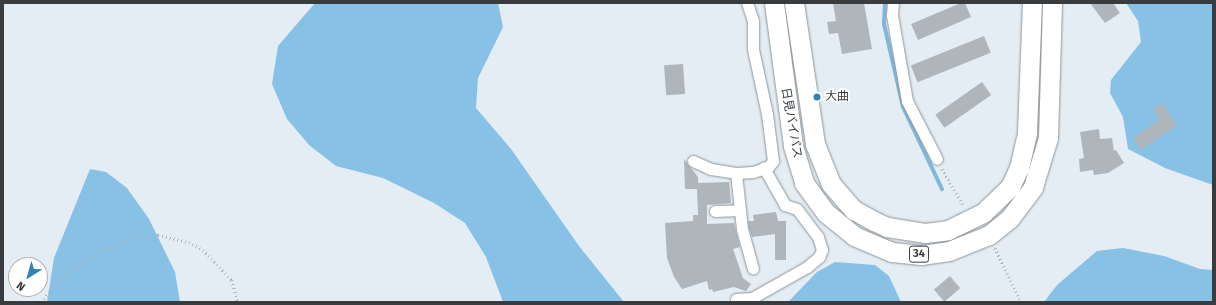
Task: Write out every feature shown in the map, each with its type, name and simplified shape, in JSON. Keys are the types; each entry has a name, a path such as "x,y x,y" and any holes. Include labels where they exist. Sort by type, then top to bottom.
{"highway":[{"name":"日見バイパス","path":"774,3 793,146 804,182 826,213 854,236 892,252 921,254 949,251 989,235 1017,210 1039,176 1048,138 1052,3"},
{"name":"日見バイパス","path":"794,3 815,144 831,184 854,210 874,222 887,227 925,233 948,230 983,213 1010,187 1019,168 1027,132 1032,3"}],"street":[{"path":"693,161 736,173 753,172 764,168 773,161 768,114 753,49 753,21 747,3"},
{"path":"893,3 892,15 907,101 937,159"},
{"path":"736,299 752,298 807,267 819,257 822,250 818,237 797,208 785,205 764,168"},
{"path":"736,173 740,210 753,269"},
{"path":"715,211 740,210"}],"path":[{"path":"937,159 966,208"},
{"path":"41,302 58,281 84,260 137,235 158,235 189,242 203,250 232,280 238,302"},
{"path":"989,235 1021,302"}],"shaded area":[{"path":"315,3 498,3 503,27 478,78 476,108 511,149 579,246 624,302 503,302 486,257 465,223 434,203 383,178 336,166 309,145 287,119 272,84 278,46"},
{"path":"1126,3 1213,3 1213,185 1165,168 1128,149 1123,117 1110,93 1111,80 1141,42 1138,21"},
{"path":"90,169 106,172 127,188 149,219 175,272 180,302 47,302 54,258"},
{"path":"1123,248 1164,256 1200,269 1213,270 1213,302 1044,302 1057,285 1097,251"},
{"path":"835,262 875,265 889,276 901,302 788,302 817,272"}],"building":[{"path":"833,3 864,3 872,49 842,54 838,33 829,34 827,22 836,21"},
{"path":"961,3 965,3 971,17 918,40 911,24"},
{"path":"1090,3 1113,3 1120,13 1105,23"},
{"path":"984,36 991,53 917,82 911,66"},
{"path":"683,64 685,94 666,95 664,65"},
{"path":"982,82 991,95 944,128 935,115"},
{"path":"1162,103 1177,125 1141,150 1133,138 1160,119 1153,110"},
{"path":"1099,129 1100,139 1112,138 1114,151 1116,150 1124,163 1108,173 1094,175 1093,170 1080,172 1079,159 1084,158 1080,132"},
{"path":"684,159 698,177 698,183 729,182 731,203 707,205 707,224 734,223 740,247 733,249 743,278 751,284 746,291 734,287 713,292 712,289 709,290 707,281 682,289 674,277 667,258 665,223 693,221 693,215 698,215 697,189 685,189"},
{"path":"776,212 778,221 786,221 786,260 775,260 775,234 752,237 749,228 748,221 754,221 753,215"},
{"path":"950,276 960,288 944,302 934,289"}],"waterway":[{"path":"885,3 884,24 903,107 942,189"}],"place":[{"name":"大曲","path":"817,97"}]}
